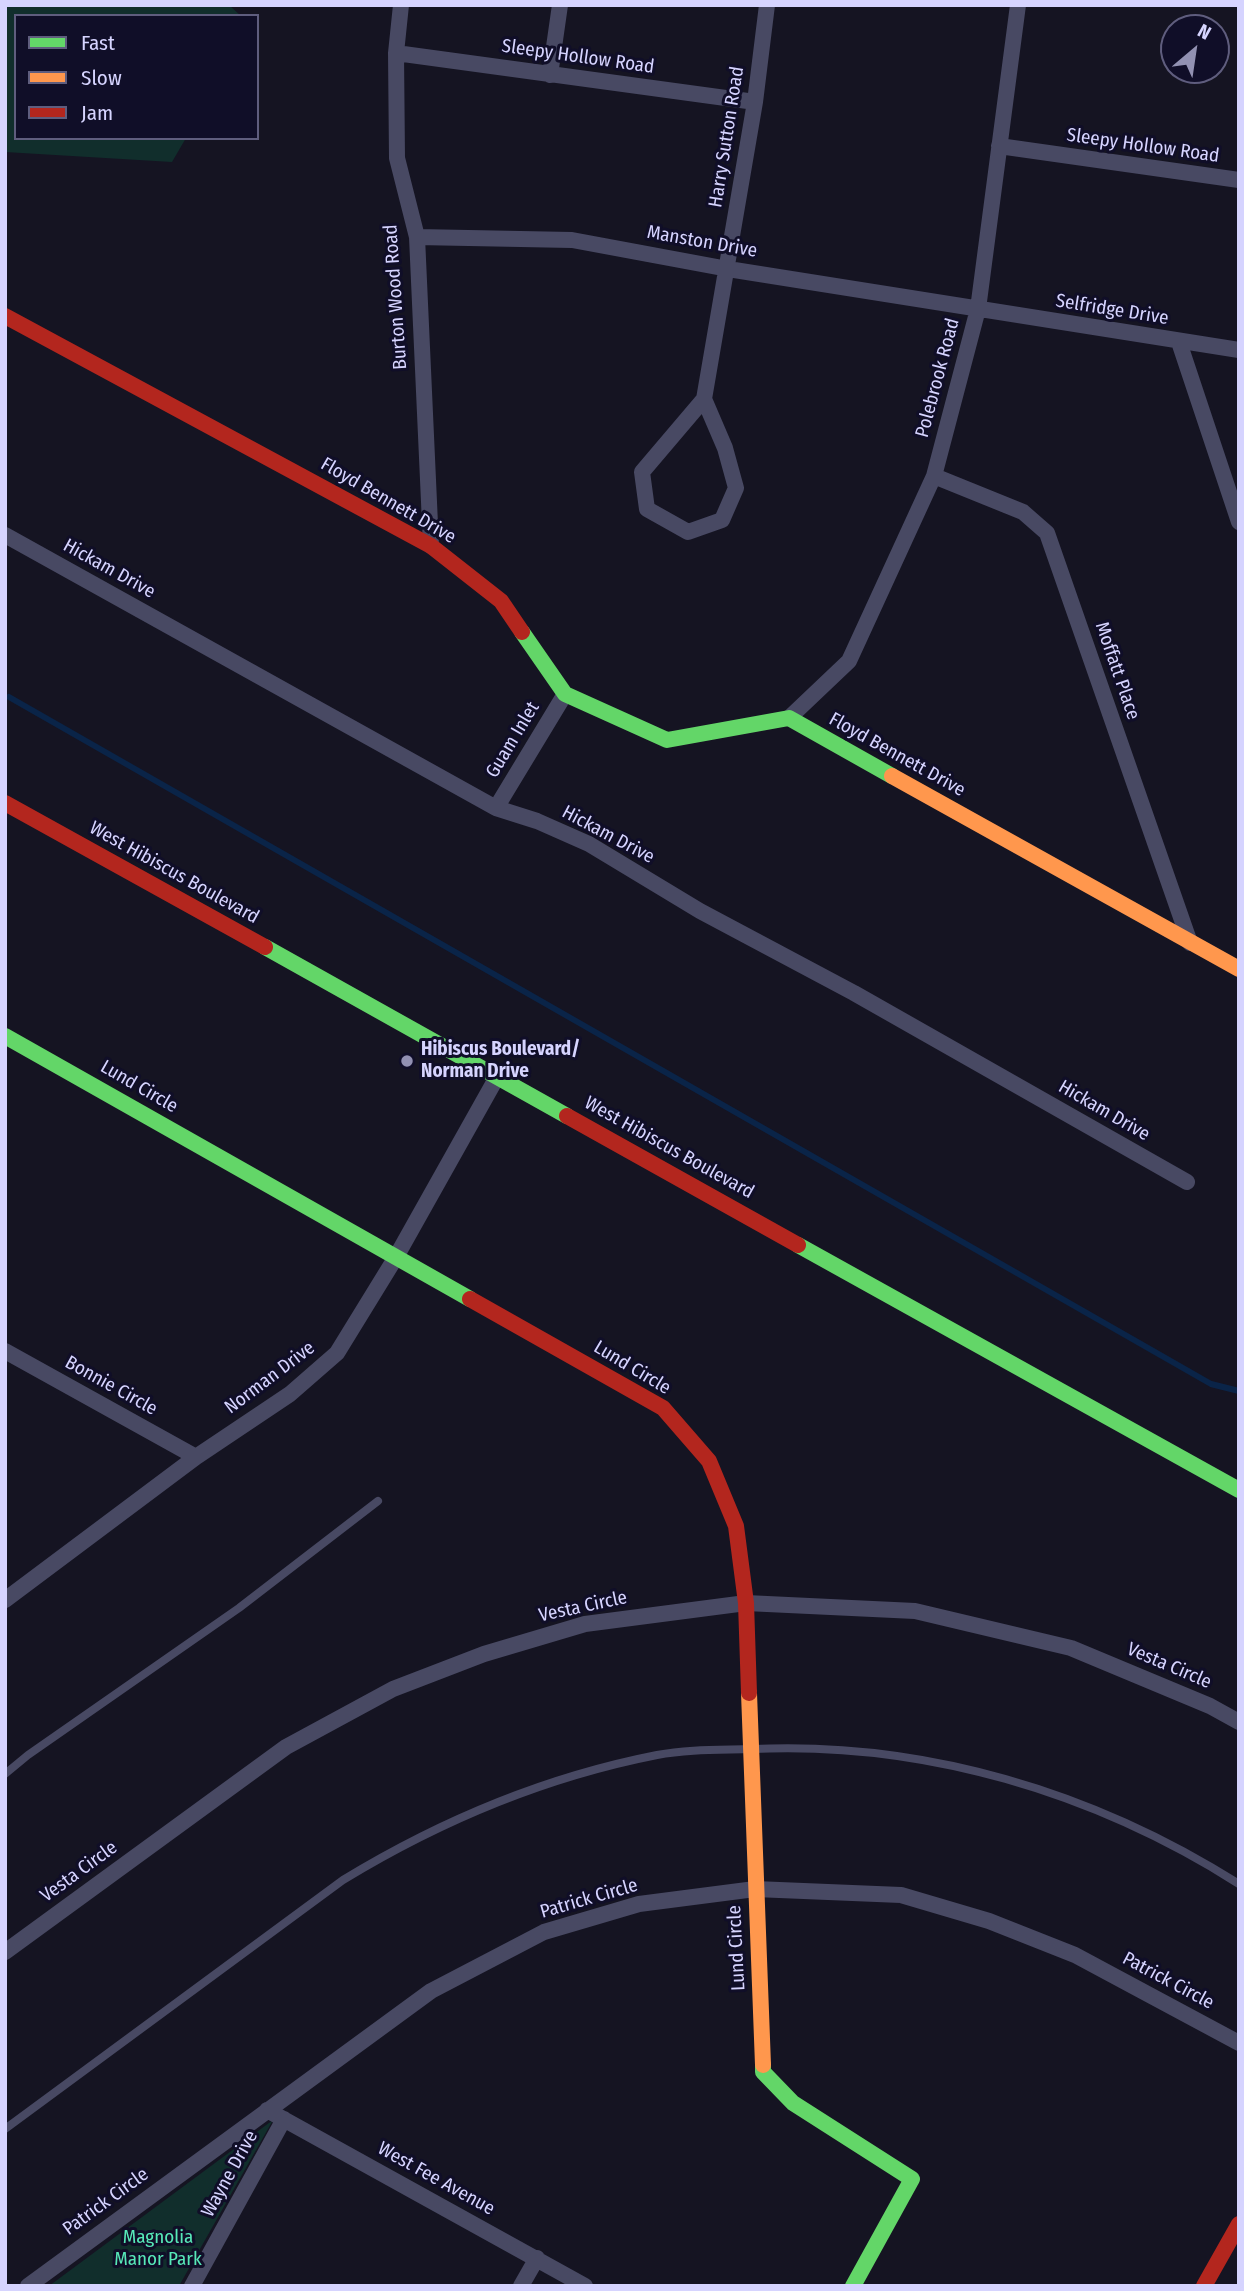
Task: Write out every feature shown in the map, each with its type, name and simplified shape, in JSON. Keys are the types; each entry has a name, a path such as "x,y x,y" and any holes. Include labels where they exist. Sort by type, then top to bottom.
{"street":[{"name":"Burton Wood Road","path":"401,5 396,53 397,158 417,237 431,546"},
{"path":"550,75 560,5"},
{"name":"Harry Sutton Road","path":"704,399 725,448 736,488 722,520 688,532 647,509 642,472 704,399 755,102 766,5"},
{"name":"Polebrook Road","path":"789,718 849,661 934,476 978,309 1018,5"},
{"name":"Sleepy Hollow Road","path":"396,53 755,102"},
{"name":"Sleepy Hollow Road","path":"999,146 1239,180"},
{"name":"Manston Drive","path":"417,237 572,240 728,269 978,309"},
{"name":"Selfridge Drive","path":"978,309 1239,350"},
{"name":"Floyd Bennett Drive","path":"5,316 431,546 501,601 565,694"},
{"path":"1179,342 1239,522"},
{"name":"Moffatt Place","path":"934,476 1023,512 1047,533 1190,943"},
{"name":"Hickam Drive","path":"5,536 496,808 537,821 589,844 700,911 854,993 1186,1182"},
{"path":"565,694 667,740 789,718"},
{"name":"Guam Inlet","path":"496,808 565,694"},
{"name":"Floyd Bennett Drive","path":"789,718 1239,970"},
{"name":"West Hibiscus Boulevard","path":"5,803 1239,1490"},
{"name":"Lund Circle","path":"5,1036 663,1408 709,1461 736,1526 746,1603 763,2072 793,2103 912,2179 853,2286"},
{"name":"Norman Drive","path":"5,1600 196,1457 290,1394 337,1353 396,1257 497,1077"},
{"name":"Bonnie Circle","path":"5,1351 196,1457"},
{"name":"Vesta Circle","path":"5,1952 286,1747 393,1689 484,1654 585,1624 746,1603 915,1611 1071,1648 1210,1706 1239,1722"},
{"name":"Patrick Circle","path":"28,2286 431,1991 544,1932 639,1904 755,1889 901,1895 989,1921 1075,1955 1239,2043"},
{"name":"West Fee Avenue","path":"267,2110 585,2286"},
{"name":"Wayne Drive","path":"192,2286 284,2119"},
{"path":"1204,2286 1239,2224"},
{"path":"521,2286 537,2258"}],"lane":[{"path":"5,1774 28,1755 239,1608 378,1501"},
{"path":"5,2129 344,1880 435,1829 507,1797 585,1772 659,1754 704,1749 779,1747 875,1752 984,1771 1091,1809 1145,1832 1239,1884"}],"green space":[{"path":"5,5 229,5 239,14 14,14 14,140 185,140 172,162 5,152"},
{"name":"Magnolia Manor Park","path":"273,2120 179,2286 49,2286"}],"waterway":[{"path":"9,697 1211,1384 1239,1391"}],"traffic: fast":[{"path":"522,632 565,694 667,740 789,718 892,776"},
{"path":"265,947 567,1116"},
{"path":"5,1036 470,1299"},
{"path":"798,1245 1239,1490"},
{"path":"763,2065 763,2072 793,2103 912,2179 853,2286"}],"traffic: slow":[{"path":"892,776 1239,969"},
{"path":"749,1693 763,2065"}],"traffic: jam":[{"path":"5,316 431,546 501,601 522,632"},
{"path":"5,803 265,947"},
{"path":"567,1116 798,1245"},
{"path":"470,1299 663,1408 709,1461 736,1526 746,1603 749,1693"},
{"path":"1204,2286 1239,2224"}],"place":[{"name":"Hibiscus Boulevard/ Norman Drive","path":"407,1061"}]}
